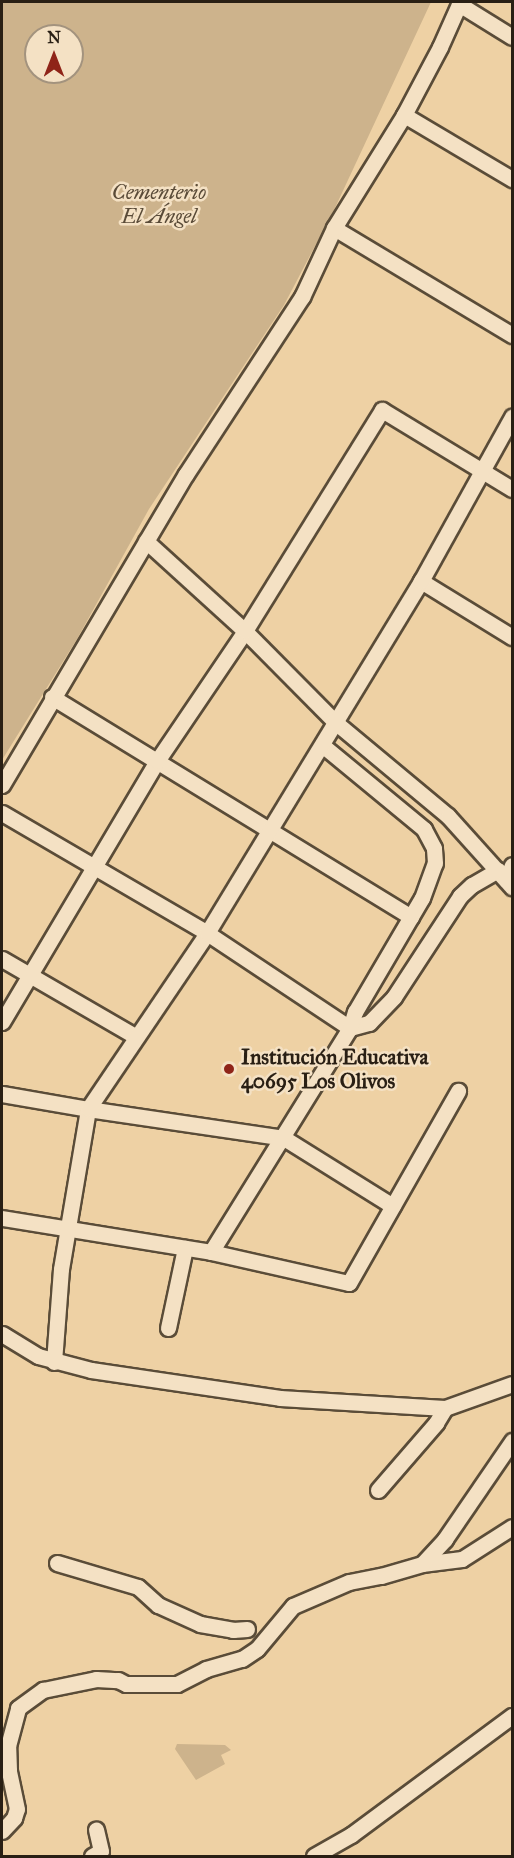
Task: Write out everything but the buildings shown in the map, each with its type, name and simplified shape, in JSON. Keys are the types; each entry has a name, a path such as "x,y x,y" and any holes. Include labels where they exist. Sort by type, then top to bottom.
{"street":[{"path":"2,785 186,474 302,297 334,228 404,115 459,3 513,37"},
{"path":"404,115 513,179"},
{"path":"334,228 513,335"},
{"path":"2,1022 157,761 244,631 382,410 513,489"},
{"path":"54,1362 61,1269 88,1109 135,1036 207,933 421,581 481,470 513,417"},
{"path":"2,813 207,933 350,1028 369,1023 394,997 460,896 472,885 507,875 448,816 335,722 244,631 146,541"},
{"path":"421,581 513,637"},
{"path":"52,697 411,917"},
{"path":"212,1252 350,1028 356,1012 411,917 431,874 435,848 424,829 322,745"},
{"path":"2,959 135,1036"},
{"path":"2,1218 212,1252 349,1283 458,1091"},
{"path":"2,1094 284,1138 393,1206"},
{"path":"168,1328 185,1248"},
{"path":"2,1334 38,1356 91,1371 280,1398 445,1408 513,1384"},
{"path":"378,1490 436,1423 445,1408"},
{"path":"422,1564 445,1539 513,1441"},
{"path":"2,1831 14,1818 17,1809 9,1770 8,1746 18,1708 43,1690 96,1679 118,1680 126,1684 177,1684 206,1669 242,1659 257,1649 292,1606 349,1582 381,1576 422,1564 462,1559 513,1527"},
{"path":"57,1563 138,1587 158,1605 200,1624 232,1630 247,1629"},
{"path":"314,1857 351,1835 513,1716"},
{"path":"92,1857 101,1851 96,1830"}],"green space":[{"name":"Cementerio El Ángel","path":"2,2 431,2 334,210 284,305 149,509 77,639 2,760"},
{"path":"177,1744 225,1745 231,1750 221,1755 225,1764 196,1780 175,1749"}],"place":[{"name":"Institución Educativa 40695 Los Olivos","path":"229,1069"}]}
